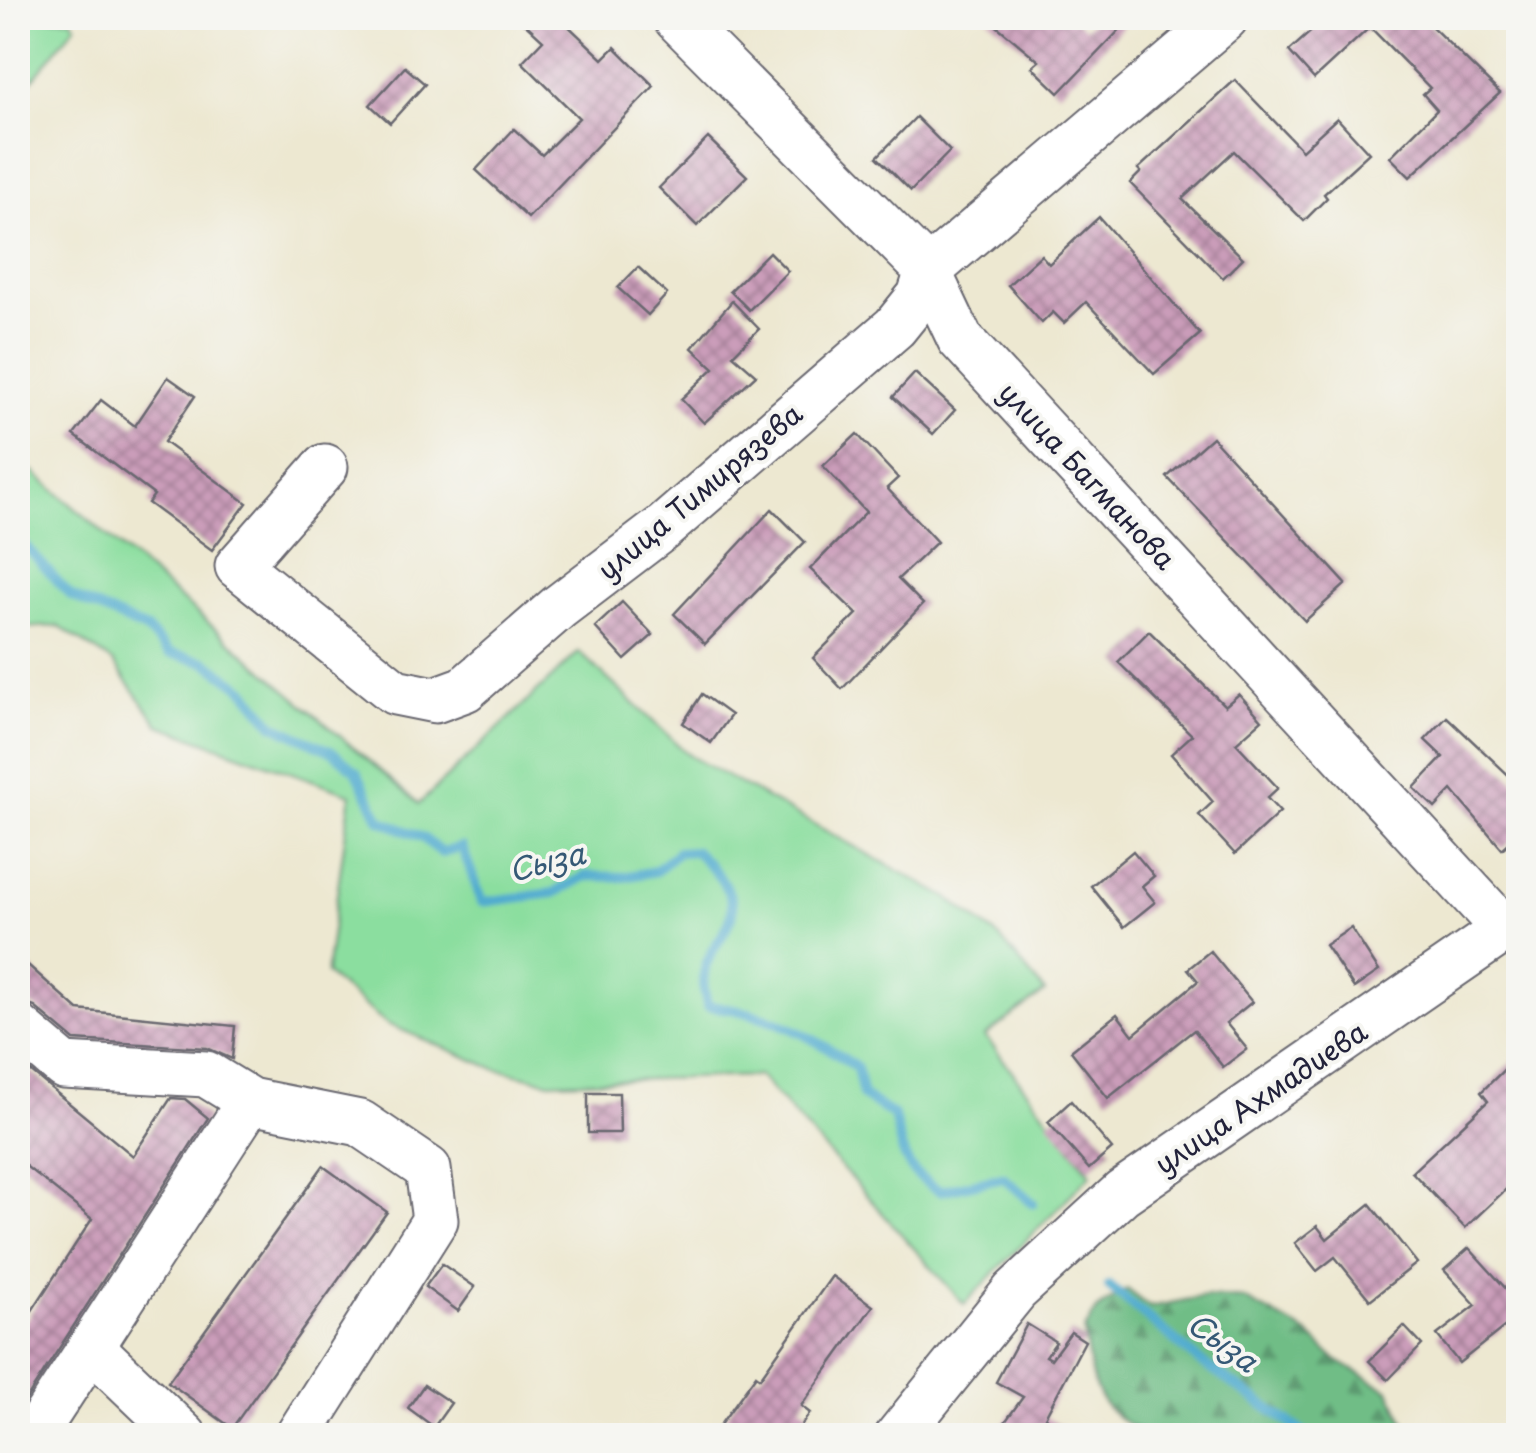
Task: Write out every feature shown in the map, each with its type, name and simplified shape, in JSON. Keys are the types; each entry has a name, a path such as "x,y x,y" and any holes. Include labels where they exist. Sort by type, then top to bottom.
{"street":[{"name":"улица Багманова","path":"676,18 928,271 960,339 1512,926"},
{"name":"улица Тимирязева","path":"324,467 238,566 395,692 436,700 465,689 559,607 664,526 895,327 920,296 928,271 1225,18"},
{"name":"улица Ахмадиева","path":"898,1436 1015,1292 1122,1193 1512,926"},
{"path":"18,1027 64,1066 206,1074 250,1100 360,1124 428,1168 435,1220 298,1436"},
{"path":"33,1436 250,1100"},
{"path":"91,1348 184,1436"}],"green space":[{"path":"18,18 71,18 76,25 18,98"},
{"path":"18,459 419,804 579,652 690,756 948,898 1000,938 1045,992 985,1036 1091,1174 964,1304 759,1076 550,1082 493,1068 387,1024 326,974 351,794 159,725 113,662 58,626 18,628"},
{"path":"1127,1289 1150,1307 1206,1296 1244,1299 1306,1332 1336,1360 1389,1390 1411,1435 1147,1435 1116,1415 1098,1394 1084,1331 1097,1309"}],"building":[{"path":"519,18 560,18 603,59 615,47 654,86 528,218 476,170 514,129 542,155 579,118 522,62 543,40"},
{"path":"987,18 1072,18 1085,28 1097,18 1131,18 1059,93 1032,67 1039,61"},
{"path":"1326,18 1423,18 1500,93 1410,177 1390,157 1437,110 1423,94 1430,88 1370,27 1314,79 1289,51"},
{"path":"405,67 425,84 390,123 370,105"},
{"path":"1235,80 1302,150 1337,118 1369,153 1324,194 1327,198 1304,221 1234,151 1182,199 1243,258 1223,278 1130,183 1141,172 1138,169"},
{"path":"916,117 950,151 911,191 877,157"},
{"path":"708,138 747,176 697,226 659,188"},
{"path":"1099,217 1200,334 1154,374 1086,302 1064,323 1053,312 1042,323 1008,285 1041,255 1049,264"},
{"path":"769,252 788,271 749,310 730,291"},
{"path":"638,267 667,294 648,315 618,288"},
{"path":"732,301 759,329 733,355 756,375 704,423 681,399 714,368 692,348"},
{"path":"915,373 955,410 933,434 893,397"},
{"path":"168,377 195,396 164,442 247,503 212,550 148,503 154,495 74,435 101,400 135,426"},
{"path":"857,434 898,478 887,488 937,542 898,579 923,604 842,689 813,658 857,614 810,569 866,512 823,466"},
{"path":"1212,437 1346,584 1305,621 1167,477"},
{"path":"772,509 805,542 705,644 674,614"},
{"path":"622,602 653,635 625,660 595,627"},
{"path":"1149,631 1225,706 1239,694 1262,720 1236,743 1278,788 1267,798 1280,812 1235,854 1199,815 1213,802 1171,754 1192,735 1118,662"},
{"path":"702,694 731,715 711,743 683,723"},
{"path":"1447,717 1518,784 1518,835 1502,849 1452,790 1435,808 1414,788 1443,757 1425,740"},
{"path":"1133,851 1154,876 1142,886 1155,902 1124,927 1091,886"},
{"path":"1351,928 1379,971 1354,988 1325,945"},
{"path":"1210,951 1252,1002 1226,1023 1247,1049 1223,1067 1194,1030 1108,1098 1071,1051 1117,1014 1133,1035 1198,981 1188,969"},
{"path":"18,956 78,1010 235,1026 232,1059 207,1048 74,1040 35,1007 18,1001"},
{"path":"1518,1056 1518,1178 1465,1228 1412,1172 1488,1101 1481,1092"},
{"path":"18,1061 133,1156 171,1098 185,1099 208,1118 18,1412 18,1332 92,1219 18,1160"},
{"path":"588,1093 619,1093 620,1133 588,1133"},
{"path":"1071,1101 1112,1149 1089,1169 1048,1122"},
{"path":"323,1166 387,1212 232,1428 168,1382"},
{"path":"1370,1204 1417,1263 1370,1300 1335,1257 1317,1271 1295,1243 1317,1226 1327,1239"},
{"path":"1469,1248 1518,1302 1518,1316 1459,1363 1437,1335 1476,1305 1444,1270"},
{"path":"442,1264 475,1287 458,1311 425,1287"},
{"path":"832,1276 873,1306 801,1406 810,1413 794,1436 712,1436 756,1375 760,1378"},
{"path":"1027,1324 1056,1342 1046,1356 1051,1359 1071,1332 1085,1341 1045,1417 1082,1436 995,1436 1023,1397 996,1382"},
{"path":"1404,1326 1422,1345 1388,1380 1369,1361"},
{"path":"424,1385 451,1403 434,1427 408,1408"}],"waterway":[{"name":"Сыза","path":"18,538 71,596 147,630 169,653 206,662 244,689 274,725 333,752 357,772 380,820 423,838 442,853 462,847 482,902 554,893 586,876 623,877 656,871 678,852 695,851 720,878 731,899 731,916 707,962 703,981 708,1006 749,1013 787,1026 857,1068 863,1096 894,1116 906,1161 928,1184 940,1191 1003,1177 1033,1203"},
{"name":"Сыза","path":"1109,1286 1198,1360 1309,1436"}]}
